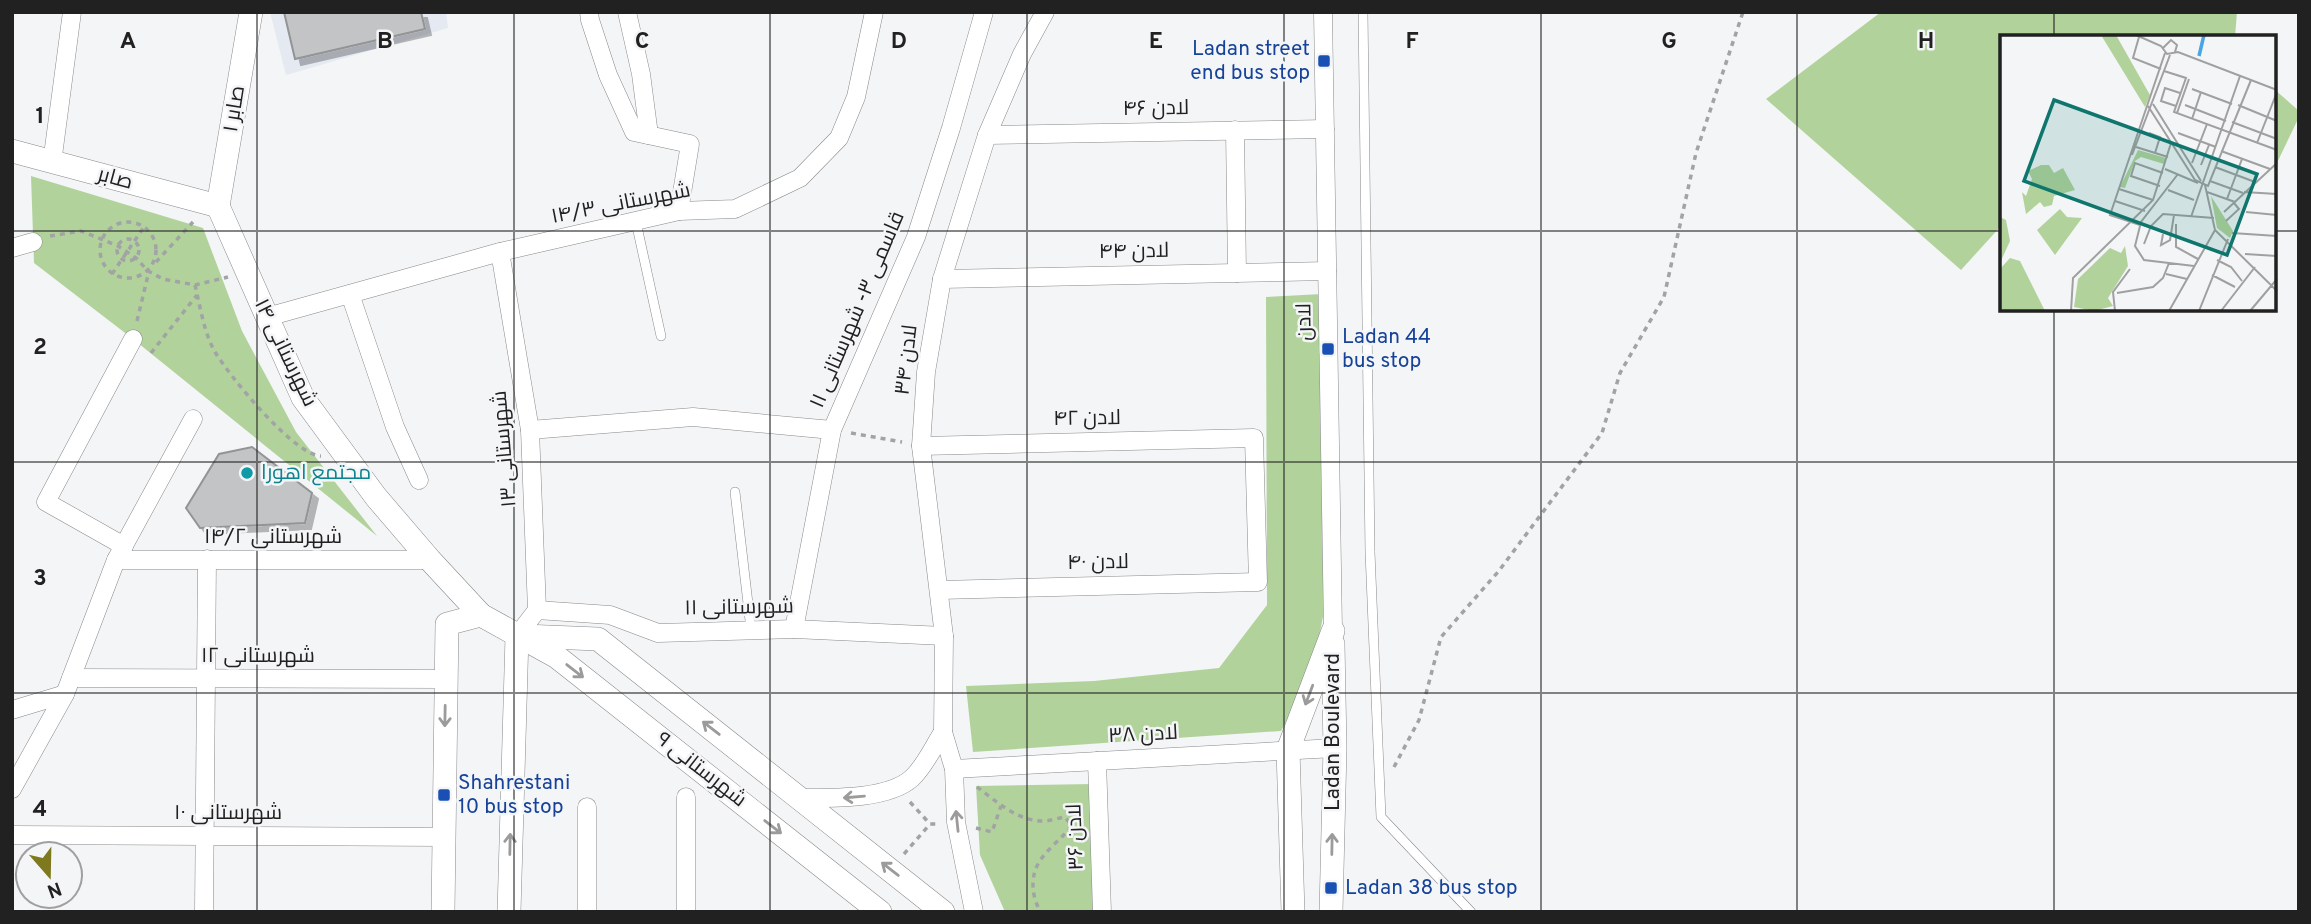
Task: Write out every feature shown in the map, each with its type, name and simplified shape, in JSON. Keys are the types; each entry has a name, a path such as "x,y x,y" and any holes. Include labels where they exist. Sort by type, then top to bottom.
{"street":[{"path":"52,163 72,12"},
{"name":"صابر ۱","path":"218,206 251,12"},
{"path":"589,12 608,75 634,132 690,144 679,211"},
{"path":"627,12 641,74 649,135"},
{"name":"شهرستانی ۱۴/۳","path":"267,317 500,252 679,211 736,209 800,178 839,138 856,97 874,12"},
{"name":"قاسمی ۳- شهرستانی ۱۱","path":"794,629 832,430 916,237 984,12"},
{"name":"لادن ۳۴","path":"974,912 956,822 954,769 943,733 944,636 921,446 926,372 942,279 987,135 1022,54 1045,12"},
{"name":"لادن","path":"1323,12 1333,631"},
{"name":"لادن ۴۶","path":"987,135 1325,129"},
{"path":"1235,130 1237,273"},
{"name":"صابر","path":"12,151 218,206"},
{"name":"شهرستانی ۱۴","path":"218,206 303,398 376,497 481,615"},
{"path":"12,248 33,243"},
{"name":"شهرستانی ۱۳","path":"500,252 530,430 537,610"},
{"name":"لادن ۴۴","path":"942,279 1327,271"},
{"path":"350,294 395,427 419,480"},
{"path":"120,553 46,502 133,339"},
{"path":"530,430 693,417 832,430"},
{"path":"12,789 68,686 120,553 193,419"},
{"name":"لادن ۴۲","path":"921,446 1254,438 1258,582"},
{"name":"شهرستانی ۱۴/۲","path":"120,553 207,559 430,560"},
{"path":"204,912 207,559"},
{"name":"لادن ۴۰","path":"940,590 1258,582"},
{"path":"509,912 517,636 537,610"},
{"name":"شهرستانی ۱۱","path":"537,610 610,615 658,633 794,629 944,636"},
{"path":"443,912 447,624 481,615"},
{"name":"شهرستانی ۹","path":"481,615 556,657 880,912"},
{"name":"Ladan Boulevard","path":"1331,912 1335,748 1333,631"},
{"name":"Ladan Boulevard","path":"1293,912 1288,750 1333,631"},
{"path":"517,636 598,639 943,912"},
{"name":"شهرستانی ۱۲","path":"12,710 68,686 206,678 446,679"},
{"path":"799,798 859,798 896,787 911,780 943,733"},
{"name":"لادن ۳۸","path":"954,769 1335,748"},
{"name":"لادن ۳۶","path":"1097,761 1102,912"},
{"path":"686,797 686,912"},
{"path":"587,807 587,912"},
{"name":"شهرستانی ۱۰","path":"12,835 443,837"}],"lane":[{"path":"1363,12 1370,552 1381,817 1471,912"},
{"path":"636,222 661,336"},
{"path":"734,492 751,629"}],"path":[{"path":"1393,769 1419,720 1441,638 1498,572 1602,433 1620,373 1664,297 1696,153 1743,12"},
{"path":"133,339 148,271 155,261 157,248 153,236 145,226 133,222 120,223 109,229 101,240 99,253 103,265 112,274 124,279 137,278 148,271 189,224 218,206"},
{"path":"112,274 145,226"},
{"path":"33,243 56,233 81,231 118,246 136,258 148,271 163,279 195,285 247,271"},
{"path":"134,241 125,240 118,246 117,251 122,259 127,261 136,258"},
{"path":"134,241 139,249 136,258"},
{"path":"195,285 215,351 262,411 312,456 346,457"},
{"path":"151,353 197,295"},
{"path":"832,430 921,446"},
{"path":"954,769 1001,806 1025,818 1043,821 1065,817 1072,826 1038,863 1032,883 1036,905 1041,912"}],"shaded area":[{"path":"270,12 446,12 448,28 286,75"}],"green space":[{"path":"1881,12 2237,12 2235,35 2000,35 2000,227 1961,270 1766,99"},
{"path":"2276,91 2299,111 2299,117 2276,165"},
{"path":"31,176 203,228 242,331 296,432 377,536 133,339 34,263"},
{"path":"1322,294 1328,591 1312,673 1281,731 973,752 966,686 1094,681 1219,668 1267,605 1266,297"},
{"path":"1094,784 1097,912 1005,912 980,855 976,786"}],"building":[{"path":"284,12 421,12 425,29 295,59"},
{"name":"مجتمع اهورا","path":"252,447 312,493 305,523 200,528 186,508 219,454"}],"place":[{"name":"Ladan street end bus stop","path":"1324,61"},
{"name":"Ladan 44 bus stop","path":"1328,349"},
{"name":"مجتمع اهورا","path":"247,473"},
{"name":"Shahrestani 10 bus stop","path":"444,795"},
{"name":"Ladan 38 bus stop","path":"1331,888"}]}
